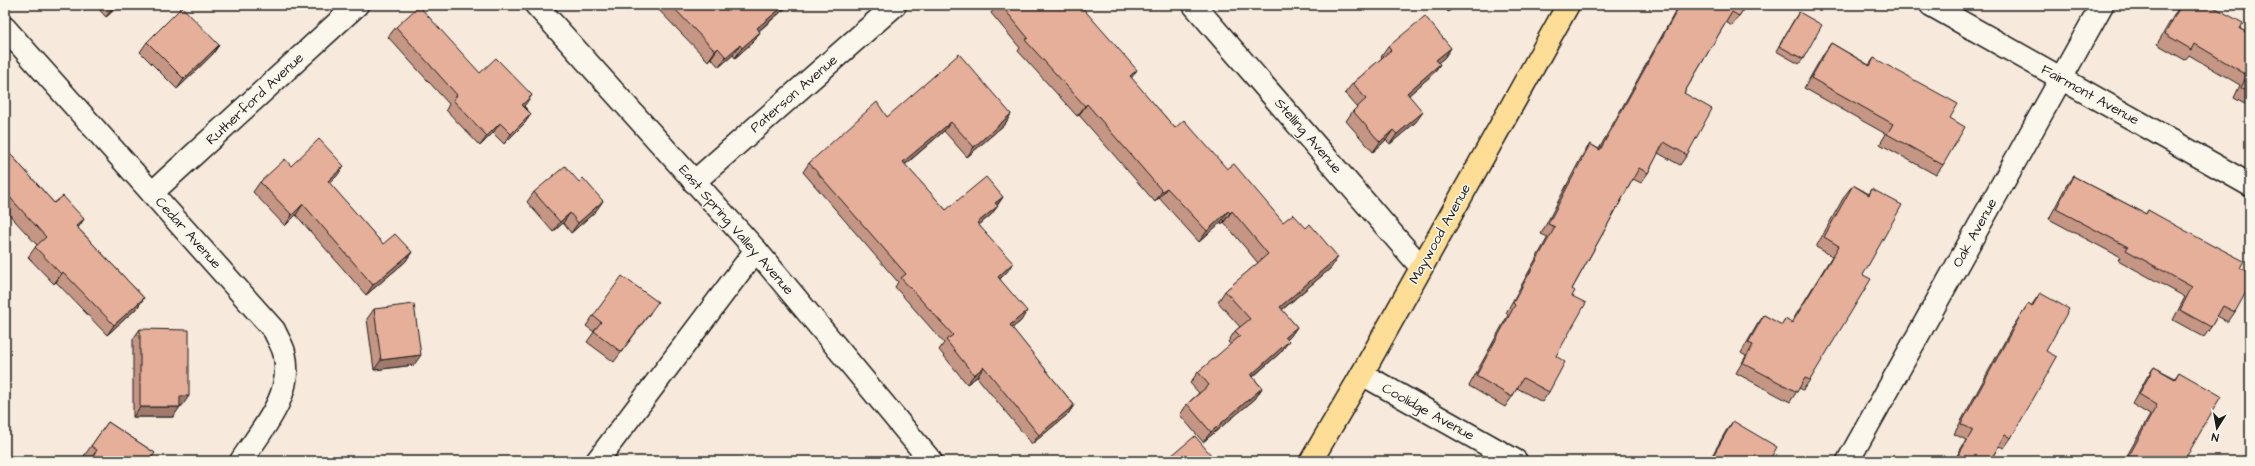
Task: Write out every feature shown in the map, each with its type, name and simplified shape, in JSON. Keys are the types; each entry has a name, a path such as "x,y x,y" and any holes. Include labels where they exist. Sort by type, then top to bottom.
{"main road":[{"name":"Maywood Avenue","path":"1311,461 1362,374 1568,5"}],"street":[{"name":"Rutherford Avenue","path":"152,193 357,5"},
{"name":"East Spring Valley Avenue","path":"536,5 756,250 931,461"},
{"name":"Paterson Avenue","path":"694,182 895,5"},
{"name":"Stelling Avenue","path":"1194,5 1421,267"},
{"name":"Fairmont Avenue","path":"1931,5 2250,185"},
{"name":"Oak Avenue","path":"1848,461 2102,5"},
{"name":"Cedar Avenue","path":"5,28 274,330 284,353 286,377 280,402 241,461"},
{"path":"597,461 756,250"},
{"name":"Coolidge Avenue","path":"1362,374 1516,461"}],"building":[{"path":"671,5 785,5 757,28 760,32 742,48 740,45 726,57 718,48 715,51"},
{"path":"1001,5 1080,5 1137,70 1130,76 1175,128 1184,120 1227,169 1234,164 1283,222 1293,214 1306,228 1310,224 1338,257 1280,307 1297,327 1285,337 1289,341 1251,375 1262,388 1211,432 1187,404 1209,385 1198,372 1240,336 1235,331 1250,319 1225,291 1268,254 1232,211 1230,213 1228,211 1207,231 1167,188 1162,191 1087,104 1085,106 1025,40 1028,38"},
{"path":"1680,5 1746,5 1739,16 1732,12 1684,93 1712,109 1687,155 1664,142 1648,173 1639,168 1572,289 1575,291 1572,296 1586,303 1556,356 1565,362 1549,392 1523,378 1512,397 1476,376 1515,305 1513,303 1555,227 1548,224 1590,144 1600,150"},
{"path":"2181,5 2210,5 2243,23 2240,29 2250,34 2250,93 2241,88 2247,75 2195,44 2192,50 2165,34"},
{"path":"419,6 480,73 496,58 532,95 522,105 531,114 511,134 500,123 487,136 453,100 457,95 396,27"},
{"path":"182,7 219,45 184,79 147,42"},
{"path":"1799,12 1822,25 1803,59 1779,46"},
{"path":"1425,16 1451,48 1436,60 1440,64 1407,93 1423,112 1397,134 1393,130 1380,142 1353,111 1366,99 1353,83 1391,50 1388,47"},
{"path":"1831,43 1870,66 1874,58 1958,104 1950,118 1965,127 1943,165 1887,134 1893,124 1811,78"},
{"path":"959,54 1011,114 974,147 951,122 903,162 946,210 986,177 1003,197 995,203 998,206 977,223 1013,263 998,277 1027,311 1010,325 1074,405 1039,435 984,367 974,375 946,340 953,335 901,278 906,274 809,163 877,102 887,117"},
{"path":"319,139 344,166 328,181 383,244 395,234 412,252 373,285 303,204 292,215 260,182 285,159 291,166"},
{"path":"5,148 54,203 63,196 84,219 76,226 144,298 114,325 63,272 61,274 35,247 46,237 5,192"},
{"path":"565,166 579,182 583,178 603,201 578,223 570,213 560,222 534,192"},
{"path":"2073,176 2146,214 2148,210 2215,247 2244,261 2240,268 2250,273 2250,285 2235,312 2223,306 2211,327 2180,310 2192,287 2126,250 2128,247 2056,209"},
{"path":"1853,185 1869,195 1872,189 1902,205 1863,275 1871,279 1810,380 1805,378 1797,392 1743,363 1753,345 1748,343 1764,315 1782,325 1785,319 1792,323 1839,246 1824,237"},
{"path":"622,276 658,302 621,352 594,331 601,322 593,316"},
{"path":"2040,293 2069,309 2046,351 2057,357 2011,438 2005,435 1990,461 1955,461 1973,430 1961,424 2019,318 2028,304 2032,307"},
{"path":"414,304 421,355 381,360 374,309"},
{"path":"140,329 189,330 189,396 180,396 180,407 140,407"},
{"path":"2154,367 2175,379 2179,372 2221,396 2184,461 2126,461 2157,405 2139,394"},
{"path":"1733,421 1777,447 1769,461 1710,461"},
{"path":"108,422 155,453 149,461 89,461 97,450 91,446"},
{"path":"1195,436 1216,461 1165,461"},
{"path":"2066,456 2075,461 2063,461"}]}
